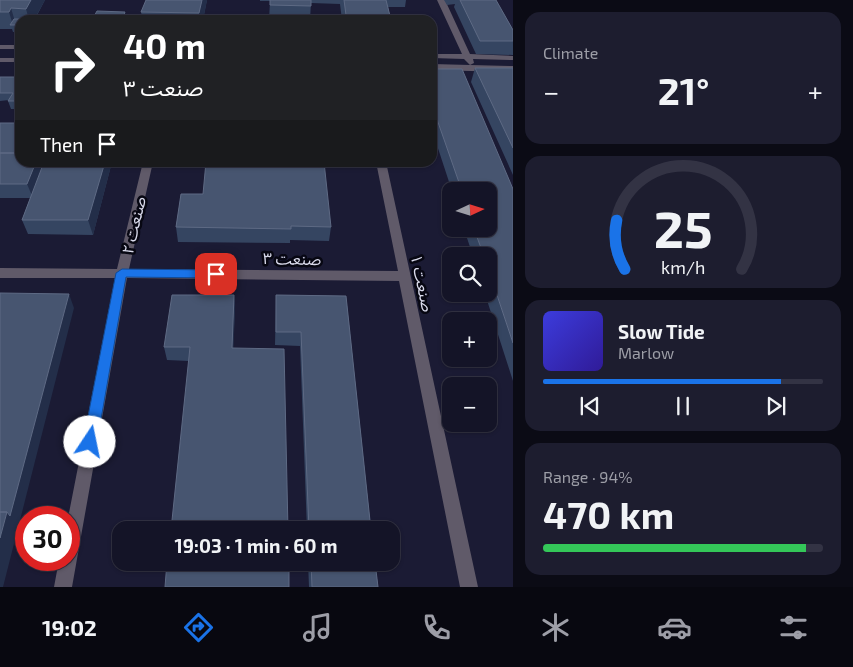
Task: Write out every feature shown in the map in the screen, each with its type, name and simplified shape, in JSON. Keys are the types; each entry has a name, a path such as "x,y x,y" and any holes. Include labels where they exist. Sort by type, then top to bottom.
{"street":[{"path":"440,0 472,67"},
{"path":"0,47 15,47"},
{"path":"437,56 513,58"},
{"path":"0,60 15,60"},
{"path":"437,67 513,69"},
{"name":"صنعت ۲","path":"78,506 122,273 147,167"},
{"name":"صنعت ۱","path":"382,167 469,587"},
{"name":"صنعت ۳","path":"0,273 404,276"},
{"path":"62,587 66,571"}],"building":[{"path":"0,0 31,0 26,9 11,8 9,12 0,12"},
{"path":"146,0 202,0 199,13 141,12"},
{"path":"270,0 311,0 311,6 270,5"},
{"path":"344,0 386,0 390,15 346,15"},
{"path":"460,0 496,0 513,30 513,41 480,41"},
{"path":"97,11 125,12 124,15 95,15"},
{"path":"14,19 15,19 15,25 10,25"},
{"path":"475,68 513,68 513,148"},
{"path":"437,69 462,69 513,189 513,343 497,295 497,247 481,247 477,238 498,238 498,182 459,182 437,119"},
{"path":"0,77 15,77 15,101 8,101 13,93 0,93"},
{"path":"0,123 15,123 15,153 0,153"},
{"path":"0,153 15,153 15,167 34,167 27,184 0,184"},
{"path":"42,167 104,167 88,220 22,220"},
{"path":"206,167 325,167 331,227 291,226 291,229 176,227 181,194 203,194"},
{"path":"0,293 69,294 10,516 7,512 0,512"},
{"path":"172,295 234,295 232,348 284,349 288,521 172,521 190,347 164,347"},
{"path":"276,295 346,296 370,521 309,521 301,332 276,332"},
{"path":"0,512 7,512 0,538"},
{"path":"166,571 289,571 289,587 165,587"},
{"path":"311,571 376,571 378,587 312,587"}],"route":[{"path":"90,442 122,273 216,274"}]}
